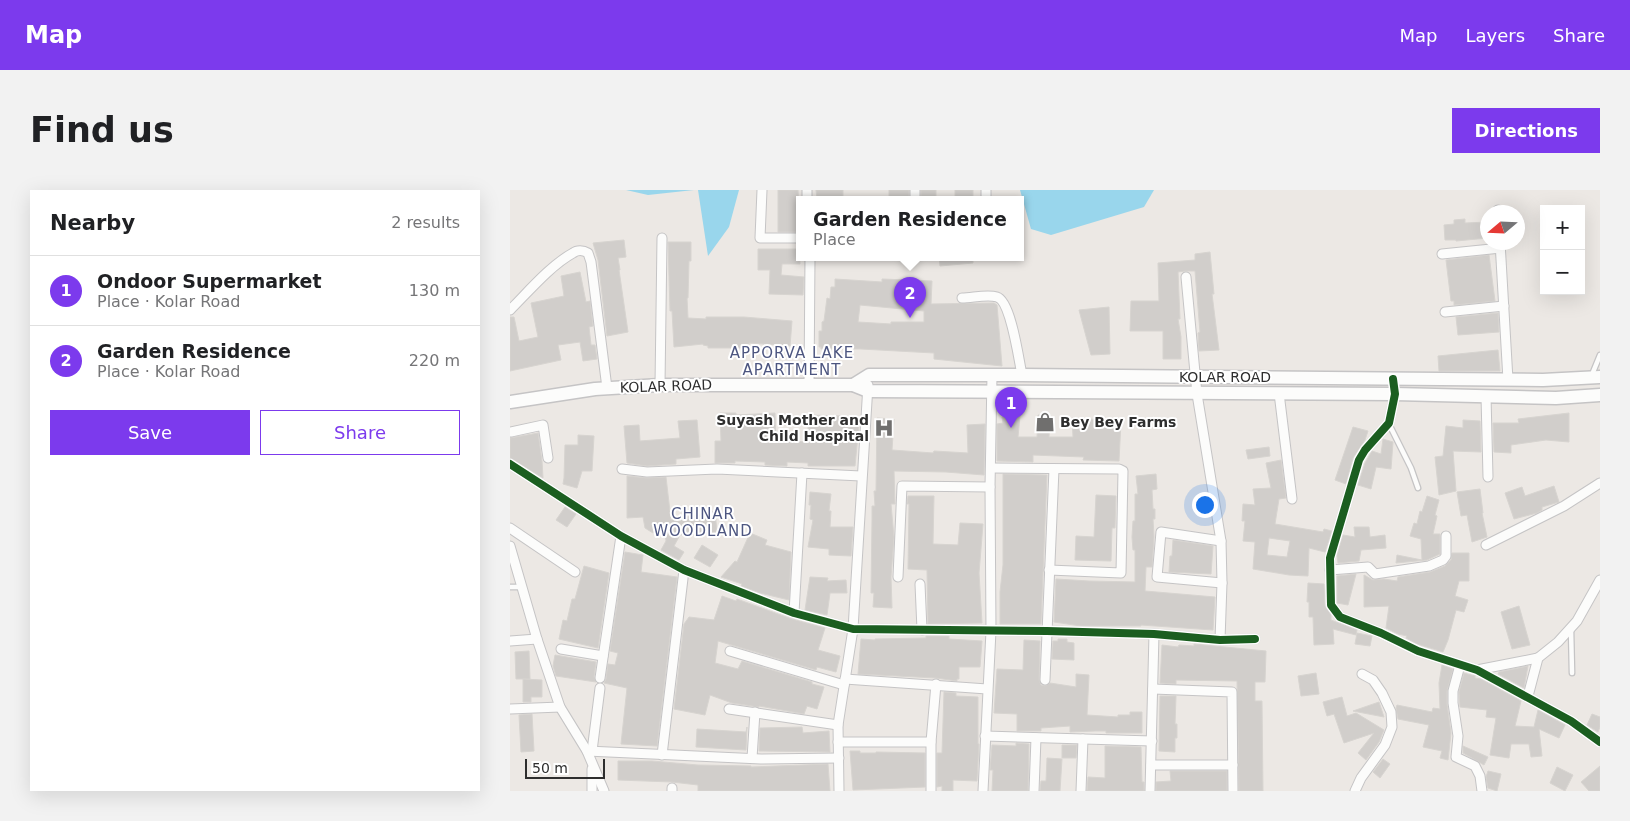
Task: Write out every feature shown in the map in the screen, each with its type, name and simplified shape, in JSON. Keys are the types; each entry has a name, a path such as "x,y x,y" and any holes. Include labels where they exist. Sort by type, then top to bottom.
{"main road":[{"name":"KOLAR ROAD","path":"869,375 1508,380 1595,377"},
{"path":"852,385 869,375"},
{"name":"KOLAR ROAD","path":"510,402 607,388 660,385 852,385 868,391 1395,394 1556,398 1600,395"}],"street":[{"path":"762,190 760,238 796,238"},
{"path":"660,385 662,238"},
{"path":"1442,254 1480,248"},
{"path":"510,310 556,265 574,252 584,250 588,253 591,262 607,388"},
{"path":"1500,250 1508,380"},
{"path":"810,261 810,385"},
{"path":"1186,277 1197,394 1221,541 1220,640"},
{"path":"962,298 991,296 1003,300 1012,327 1022,375"},
{"path":"1445,312 1504,306"},
{"path":"839,791 838,725 853,629 869,375"},
{"path":"983,791 991,631 990,487 992,375"},
{"path":"1393,379 1395,394 1389,423 1364,450 1355,471 1330,558 1331,605 1340,617 1381,633 1418,651 1477,670 1571,721 1600,742"},
{"path":"1279,394 1292,499"},
{"path":"1486,396 1488,477"},
{"path":"510,430 543,425 548,458"},
{"path":"510,464 621,536 684,570 794,614 853,629 1047,631 1154,634 1220,640 1255,639"},
{"path":"991,468 1119,469 1123,471 1121,573 1049,570"},
{"path":"622,469 647,472 717,469 862,476"},
{"path":"1045,680 1054,469"},
{"path":"794,614 802,473"},
{"path":"1486,545 1564,506 1600,483"},
{"path":"898,577 902,486 990,487"},
{"path":"510,528 575,572"},
{"path":"1221,541 1161,532 1157,577 1222,583"},
{"path":"600,678 621,536"},
{"path":"1330,570 1368,566 1375,574 1436,564 1446,556 1446,536"},
{"path":"510,546 560,707 589,751 592,765 592,791"},
{"path":"662,755 684,570"},
{"path":"1477,670 1538,658 1558,642 1577,621 1599,583"},
{"path":"920,584 922,630"},
{"path":"1150,791 1154,634"},
{"path":"510,641 538,639"},
{"path":"561,649 604,656"},
{"path":"730,651 845,682 936,684 987,689"},
{"path":"1528,696 1538,658"},
{"path":"1460,665 1453,691 1458,736 1456,756 1476,766 1480,776 1482,791"},
{"path":"1355,791 1361,778 1385,745 1392,727 1391,712 1382,693 1373,680 1362,674"},
{"path":"931,791 931,742 936,684"},
{"path":"589,751 600,688"},
{"path":"1153,689 1232,692 1233,791"},
{"path":"510,709 560,707"},
{"path":"729,709 838,725"},
{"path":"752,758 756,712"},
{"path":"985,736 1152,741"},
{"path":"1034,791 1036,738"},
{"path":"1081,791 1083,739"},
{"path":"838,742 931,742"},
{"path":"589,751 752,758 839,758"},
{"path":"592,765 604,791"},
{"path":"1151,766 1232,766"}],"lane":[{"path":"1595,377 1600,355"},
{"path":"1389,423 1411,468 1418,488"},
{"path":"510,587 522,587"},
{"path":"1571,628 1572,673"}],"water":[{"path":"626,190 694,190 648,195"},
{"path":"698,190 739,190 729,227 708,256"},
{"path":"1020,190 1154,190 1144,207 1051,235 1031,229 1024,204 1024,196 1022,196"}],"building":[{"path":"778,190 798,190 798,196 796,196 796,232 778,232"},
{"path":"816,190 843,190 843,196 817,196"},
{"path":"889,190 909,190 909,196 889,196"},
{"path":"921,190 936,190 936,196 921,196"},
{"path":"955,190 973,190 973,196 955,196"},
{"path":"1465,219 1465,223 1480,222 1480,239 1445,240 1444,225 1454,224 1454,220"},
{"path":"624,240 626,257 618,258 628,332 607,336 598,260 593,243"},
{"path":"668,242 691,242 687,298 688,318 744,317 792,321 790,346 749,343 749,346 744,346 744,348 708,348 708,346 703,344 674,347 672,311 670,311"},
{"path":"758,249 796,249 796,261 800,261 800,264 782,264 781,275 804,277 803,295 769,294 770,270 758,270"},
{"path":"1210,252 1214,294 1212,294 1219,350 1199,351 1198,333 1200,332 1195,271 1178,272 1180,319 1178,319 1181,337 1181,359 1163,359 1163,331 1130,331 1131,301 1159,301 1158,263 1195,260 1195,254"},
{"path":"1489,255 1495,301 1454,305 1454,301 1451,301 1446,260"},
{"path":"939,261 973,261 973,263 940,266"},
{"path":"580,272 586,302 590,301 593,326 589,327 591,345 595,345 597,359 583,361 580,342 558,345 561,360 510,371 510,317 514,317 519,341 538,337 531,303 564,296 561,276"},
{"path":"835,279 882,282 882,279 932,281 931,304 994,303 997,305 1002,366 934,359 934,353 821,349 819,347 819,331 822,331 822,322 824,321 827,298 830,299 831,287 835,287","holes":["860,305 924,311 924,322 891,322 891,324 858,322"]},
{"path":"1109,307 1110,354 1091,355 1079,310"},
{"path":"1498,313 1499,332 1458,335 1456,317"},
{"path":"1498,350 1500,371 1439,371 1438,356"},
{"path":"720,413 736,413 736,415 775,413 776,440 807,442 809,415 842,416 841,423 859,425 855,466 808,466 808,463 787,462 787,466 765,465 765,462 735,461 735,463 715,463 715,441 721,441"},
{"path":"1569,413 1569,442 1546,440 1511,445 1511,453 1494,452 1493,423 1519,423 1518,419"},
{"path":"1020,415 1018,437 1037,437 1038,415 1050,415 1049,437 1073,437 1072,418 1121,421 1119,461 1083,460 1084,457 1033,455 1033,462 997,461 997,424 1003,423 1002,417"},
{"path":"877,418 894,419 892,450 933,453 934,451 968,453 967,425 985,424 984,475 894,471 895,504 891,504 894,537 891,577 892,608 873,607 874,593 871,593 872,506 875,506 874,491 876,491"},
{"path":"697,420 700,457 676,459 676,464 647,466 627,463 624,426 639,425 640,441 680,438 678,421"},
{"path":"1463,420 1480,421 1481,452 1453,451 1456,491 1439,495 1435,457 1443,456 1446,426 1463,428"},
{"path":"1353,427 1368,431 1365,440 1353,458 1346,484 1335,480"},
{"path":"538,433 543,478 510,458 510,438"},
{"path":"578,435 594,436 592,471 582,471 577,488 563,484 565,445 578,445"},
{"path":"1383,439 1393,442 1391,469 1376,467 1371,489 1358,485 1365,463 1372,451 1381,454"},
{"path":"1269,447 1270,456 1248,459 1246,450"},
{"path":"1281,460 1286,498 1279,499 1275,524 1323,532 1324,529 1332,531 1325,552 1309,548 1308,576 1253,569 1255,542 1243,541 1245,521 1242,521 1243,504 1255,505 1253,489 1271,488 1266,463","holes":["1269,538 1290,541 1287,557 1267,555"]},
{"path":"1003,474 1047,475 1041,624 1000,624 1000,592 1003,565"},
{"path":"1156,474 1157,489 1152,490 1155,519 1153,519 1152,567 1146,567 1145,591 1215,597 1213,630 1141,625 1081,626 1054,622 1056,579 1135,582 1135,550 1133,550 1132,537 1133,521 1135,521 1135,494 1138,494 1136,476"},
{"path":"627,476 666,477 671,520 715,511 717,532 680,535 674,546 684,552 679,560 661,550 666,541 664,523 653,533 645,528 643,517 627,518"},
{"path":"1554,486 1559,502 1542,507 1542,510 1537,513 1514,519 1505,493 1522,487 1525,496"},
{"path":"1480,489 1487,537 1472,542 1467,515 1461,516 1457,492"},
{"path":"810,492 831,494 830,527 853,527 851,556 829,555 829,549 808,547 813,520 810,519"},
{"path":"1096,495 1116,496 1115,528 1112,528 1111,561 1075,560 1076,536 1094,537"},
{"path":"908,496 934,496 933,544 958,545 960,523 983,524 979,573 982,623 928,624 927,570 908,569"},
{"path":"1427,496 1439,500 1433,534 1440,534 1440,554 1427,560 1396,563 1397,555 1422,560 1421,539 1410,536 1414,523 1417,524 1420,511 1422,512"},
{"path":"565,507 576,514 567,527 556,520"},
{"path":"1354,527 1369,527 1370,537 1385,535 1386,548 1361,550 1359,561 1338,563 1337,555 1343,535 1355,537"},
{"path":"750,533 767,540 765,545 791,552 789,600 760,593 721,577 735,561 737,562"},
{"path":"1173,540 1213,546 1211,574 1169,572"},
{"path":"702,545 718,555 710,567 694,558"},
{"path":"625,552 643,555 641,572 677,577 657,746 621,744 627,688 604,683 608,664 615,665 618,653 610,651"},
{"path":"1452,553 1469,553 1469,581 1459,581 1455,596 1468,600 1464,612 1456,610 1443,652 1417,644 1406,638 1407,636 1386,628 1389,606 1364,607 1364,575 1373,580 1397,581 1398,577 1430,572 1445,566 1451,560"},
{"path":"584,566 609,573 598,648 559,639 563,620 567,621 572,599 575,599"},
{"path":"1356,574 1348,605 1337,603 1337,576"},
{"path":"810,577 828,578 827,581 846,580 847,593 830,593 827,615 805,610"},
{"path":"1308,583 1324,584 1325,606 1331,615 1331,620 1357,630 1356,635 1333,629 1334,644 1314,645 1313,617 1309,617 1309,602 1307,602"},
{"path":"722,596 736,601 737,599 792,619 825,628 818,650 840,656 836,672 817,667 816,670 718,641 715,663 738,669 742,661 824,687 817,709 807,706 804,714 732,703 710,695 705,715 674,709 684,624 689,617 714,620"},
{"path":"1519,606 1530,645 1512,649 1501,612"},
{"path":"1357,633 1372,636 1370,646 1355,644"},
{"path":"926,636 949,636 949,639 982,641 980,667 959,667 959,679 957,681 936,678 858,674 861,639 926,638"},
{"path":"1058,639 1067,639 1067,642 1074,643 1074,660 1052,659 1053,641 1058,641"},
{"path":"1024,640 1040,641 1039,680 1041,685 1045,686 1050,683 1076,687 1076,674 1089,675 1087,715 1118,717 1118,715 1130,715 1130,712 1142,712 1142,733 1070,732 1070,726 1041,728 1041,731 1017,731 1017,714 994,713 997,669 1023,670"},
{"path":"1194,644 1266,651 1265,682 1255,682 1255,701 1262,701 1263,791 1239,791 1237,681 1176,680 1176,684 1160,683 1162,645 1178,647 1179,645 1194,646"},
{"path":"529,651 530,679 516,679 515,652"},
{"path":"555,655 596,662 594,677 596,682 556,676 553,666"},
{"path":"1442,665 1453,669 1447,691 1451,733 1448,760 1440,758 1442,751 1423,747 1429,725 1398,719 1396,708 1397,705 1432,712 1433,708 1440,709 1439,683"},
{"path":"1528,666 1524,688 1498,674 1499,672"},
{"path":"1316,673 1319,694 1301,696 1298,676"},
{"path":"1464,673 1475,676 1475,678 1481,679 1521,701 1515,726 1534,727 1538,710 1565,725 1559,738 1539,729 1542,756 1531,757 1529,744 1511,744 1509,758 1490,755 1496,718 1486,717 1487,710 1460,707 1459,692"},
{"path":"523,679 542,680 542,697 531,697 531,702 523,702"},
{"path":"944,692 956,693 956,696 978,697 979,744 977,781 953,780 953,791 942,791 942,786 937,787 937,753 942,753"},
{"path":"1160,696 1176,696 1175,724 1177,724 1177,738 1175,738 1175,752 1159,751"},
{"path":"1342,697 1347,716 1356,713 1384,730 1379,742 1366,760 1358,753 1374,733 1344,743 1334,714 1327,716 1323,702"},
{"path":"1379,702 1384,717 1353,711"},
{"path":"532,714 534,751 521,752 519,715"},
{"path":"1592,714 1600,717 1598,732 1587,725"},
{"path":"747,727 746,750 696,747 697,729 746,732"},
{"path":"802,727 803,733 829,731 830,752 759,751 760,728"},
{"path":"1016,743 1029,744 1028,791 992,791 993,770 990,770 992,745 1016,746"},
{"path":"1062,745 1077,745 1076,758 1062,758"},
{"path":"1105,746 1141,747 1144,791 1087,791 1088,777 1105,778"},
{"path":"1463,746 1488,757 1484,765 1463,753"},
{"path":"850,751 860,751 860,753 925,753 925,787 853,790"},
{"path":"1047,758 1062,759 1060,791 1040,791 1041,781 1046,781"},
{"path":"1383,759 1390,764 1380,778 1373,772"},
{"path":"618,761 652,761 751,767 828,764 830,791 698,791 698,785 618,780"},
{"path":"1600,766 1600,791 1589,791 1581,782"},
{"path":"1557,767 1573,775 1565,791 1550,783"},
{"path":"1170,771 1227,771 1227,791 1156,791 1156,782 1171,781"},
{"path":"1488,771 1501,774 1497,791 1488,788 1486,777"}],"cycle path":[{"path":"1393,379 1395,394 1389,423 1365,450 1359,460 1330,558 1331,605 1340,617 1381,633 1418,651 1477,670 1571,721 1600,742"},
{"path":"510,464 621,536 684,570 794,613 853,629 1047,631 1154,634 1220,640 1255,639"}],"place":[{"name":"Garden Residence","path":"910,318"},
{"name":"Bey Bey Farms","path":"1045,422"},
{"name":"Suyash Mother and Child Hospital","path":"884,428"},
{"name":"Ondoor Supermarket","path":"1011,428"}],"district":[{"name":"APPORVA LAKE APARTMENT","path":"792,362"},
{"name":"CHINAR WOODLAND","path":"703,522"}]}
